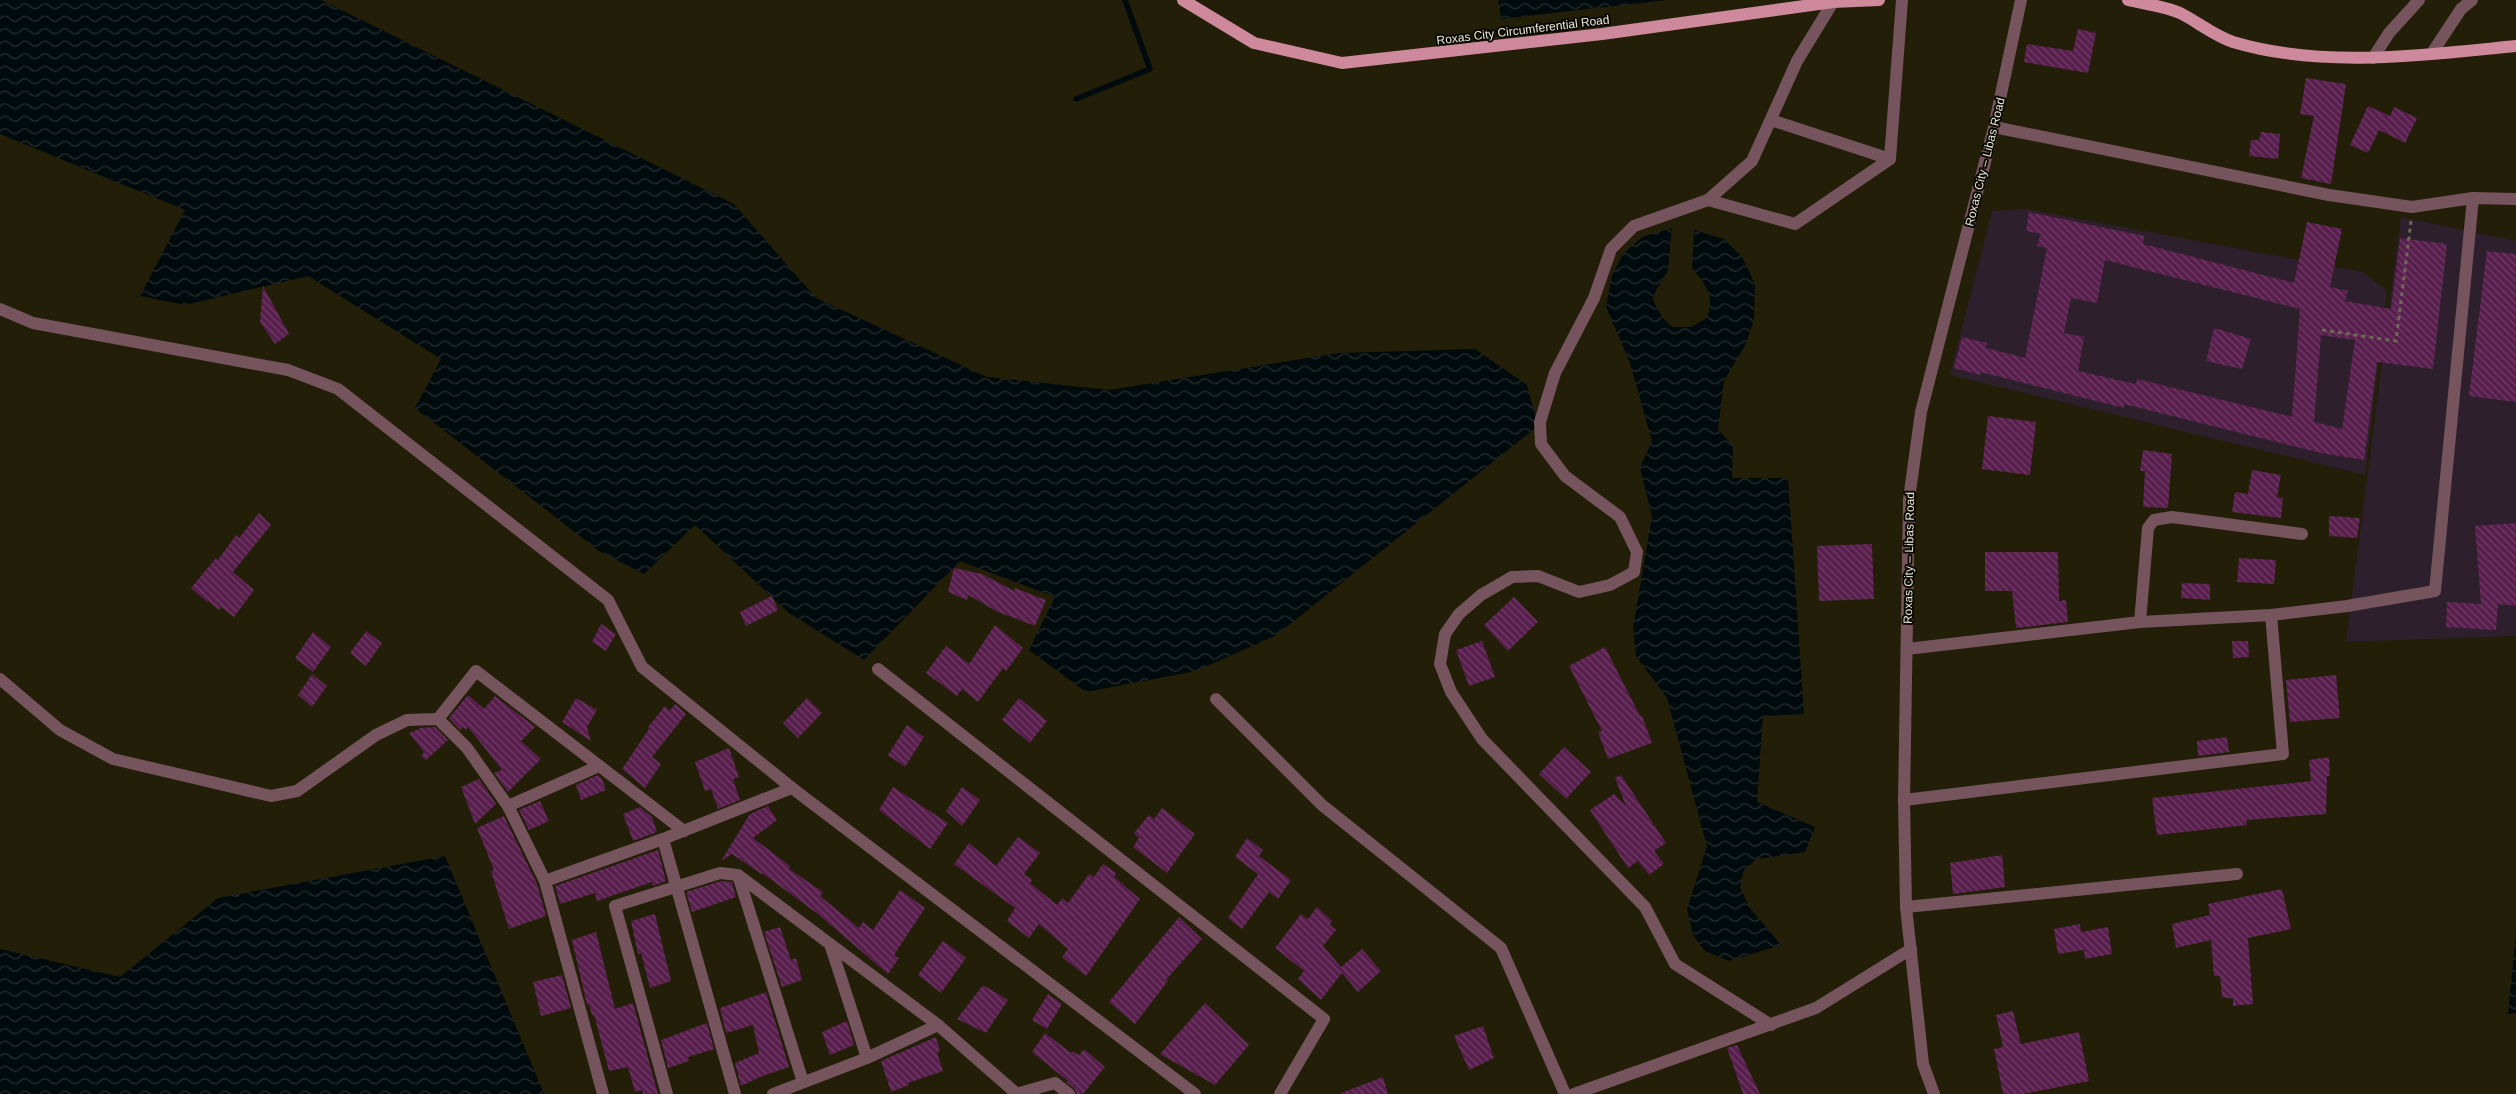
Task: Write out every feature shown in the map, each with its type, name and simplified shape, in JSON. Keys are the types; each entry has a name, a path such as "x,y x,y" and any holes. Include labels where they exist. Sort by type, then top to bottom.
{"main road":[{"name":"Roxas City Circumferential Road","path":"1183,0 1254,43 1342,63 1602,34 1833,2 1879,0"},
{"path":"2128,0 2179,12 2207,31 2232,41 2283,54 2373,58 2516,46"}],"street":[{"path":"1890,159 1902,0"},
{"name":"Roxas City – Libas Road","path":"1934,1094 1923,1064 1906,907 1904,800 1909,498 1921,412 1994,127 2022,0"},
{"path":"2373,58 2389,32 2419,0"},
{"path":"2432,53 2461,10 2472,0"},
{"path":"1771,1025 1675,964 1645,907 1482,739 1451,692 1440,664 1444,634 1459,614 1481,595 1512,577 1538,576 1579,592 1610,585 1634,572 1637,552 1620,517 1565,476 1541,444 1540,422 1555,373 1594,298 1611,250 1634,226 1708,200 1752,161 1798,61 1833,2"},
{"path":"1771,120 1890,159"},
{"path":"1994,127 2329,195 2412,207 2473,198 2516,199"},
{"path":"1708,200 1795,224 1890,159"},
{"path":"1907,649 2140,622 2271,615 2347,606 2435,591 2473,198"},
{"path":"0,309 33,323 288,370 338,389 608,600 642,667 792,788 1195,1094"},
{"path":"2140,622 2148,528 2154,520 2172,517 2302,534"},
{"path":"1904,800 2283,754 2271,615"},
{"path":"878,668 1324,1019 1280,1094"},
{"path":"438,719 476,671 684,831"},
{"path":"0,679 60,730 113,759 271,796 297,791 376,735 407,720 438,719 467,748 508,806 545,880 603,1094"},
{"path":"1216,699 1322,805 1501,948 1565,1094"},
{"path":"508,806 600,766"},
{"path":"545,880 663,839 792,788"},
{"path":"663,839 678,886 735,1094"},
{"path":"667,1094 615,906 720,873 738,875 938,1025 1016,1094 1055,1083 1069,1094"},
{"path":"1906,907 2237,874"},
{"path":"738,875 803,1082"},
{"path":"830,944 867,1058"},
{"path":"1574,1094 1816,1008 1911,949"},
{"path":"772,1094 867,1058 938,1025"}],"path":[{"path":"2322,330 2396,342 2412,207"}],"shaded area":[{"path":"2026,209 2363,272 2387,291 2365,475 1950,375 1992,211"},
{"path":"2401,217 2516,241 2516,636 2346,642"}],"water":[{"path":"0,0 321,0 734,204 816,298 987,377 1109,390 1339,353 1475,349 1527,385 1538,426 1275,636 1196,671 1086,692 1029,650 1055,597 960,561 864,660 789,613 695,525 644,574 599,551 415,408 441,359 308,276 185,305 140,296 185,210 0,134"},
{"path":"1498,0 1667,0 1501,19"},
{"path":"1672,228 1668,271 1656,290 1653,300 1662,317 1672,327 1691,327 1707,318 1709,310 1710,297 1708,291 1692,268 1694,230 1724,239 1742,257 1755,284 1754,319 1746,344 1724,381 1718,429 1733,446 1732,478 1788,478 1804,714 1763,716 1757,802 1815,827 1805,852 1757,859 1744,869 1740,887 1750,908 1781,945 1729,961 1705,951 1693,935 1687,909 1707,846 1667,698 1636,656 1633,628 1652,516 1640,468 1652,441 1630,363 1606,307 1612,275 1624,253 1642,237"},
{"path":"445,856 544,1094 0,1094 0,949 120,977 218,898"},
{"path":"2516,934 2516,1013 2508,1014"}],"building":[{"path":"2078,29 2096,33 2088,73 2024,62 2027,44 2073,51"},
{"path":"2306,78 2346,84 2331,184 2301,178 2314,116 2300,114"},
{"path":"2368,106 2390,116 2394,107 2417,118 2405,143 2379,130 2368,153 2350,145"},
{"path":"2261,132 2280,134 2278,159 2249,156 2251,140 2259,140"},
{"path":"2029,212 2144,236 2143,244 2294,283 2307,222 2342,229 2330,287 2348,291 2345,301 2391,309 2400,238 2447,244 2433,369 2377,362 2364,460 2321,453 2124,404 2124,408 1980,372 1980,375 1954,368 1962,337 1987,343 1986,348 2025,358 2047,248 2037,246 2041,234 2026,231","holes":["2105,260 2300,309 2292,417 2137,379 2136,384 2078,371 2084,337 2064,333 2071,298 2097,303","2321,335 2355,340 2342,429 2314,422"]},
{"path":"2487,251 2516,254 2516,402 2469,396"},
{"path":"263,286 289,334 275,344 260,322"},
{"path":"2214,328 2251,339 2242,369 2206,361"},
{"path":"1988,416 2036,422 2030,475 1982,469"},
{"path":"2143,450 2172,454 2168,508 2143,507 2145,471 2140,471"},
{"path":"2252,470 2281,475 2277,497 2283,498 2281,518 2232,512 2235,492 2248,494"},
{"path":"259,513 271,525 233,572 254,590 234,617 221,607 219,610 207,602 191,588 216,558 218,560 236,535 239,538"},
{"path":"2329,516 2360,518 2357,538 2329,536"},
{"path":"2516,523 2516,606 2498,604 2496,630 2446,627 2447,602 2481,604 2475,526"},
{"path":"1872,544 1874,599 1819,601 1817,546"},
{"path":"1985,552 2058,552 2059,601 2066,600 2068,622 2016,628 2012,591 1985,591"},
{"path":"2239,558 2276,560 2274,584 2237,582"},
{"path":"954,568 982,574 1014,591 1015,588 1046,600 1035,626 998,612 968,595 967,600 948,592"},
{"path":"2182,583 2210,584 2210,600 2181,598"},
{"path":"772,596 778,610 746,626 740,612"},
{"path":"1514,597 1538,622 1508,651 1484,625"},
{"path":"601,624 616,634 606,651 592,642"},
{"path":"995,625 1023,648 1006,671 1003,668 978,702 962,689 957,696 926,673 946,646 969,664"},
{"path":"366,631 382,643 366,666 350,653"},
{"path":"313,632 331,647 313,672 295,658"},
{"path":"1482,641 1495,677 1469,686 1456,650"},
{"path":"2232,641 2248,641 2249,657 2233,658"},
{"path":"1605,647 1640,716 1642,716 1652,743 1608,759 1598,732 1602,731 1569,666"},
{"path":"312,674 327,686 312,707 298,695"},
{"path":"2336,675 2340,718 2290,722 2286,680"},
{"path":"468,695 484,709 495,696 535,727 521,741 541,759 508,792 494,773 502,770 468,727 466,730 463,727 460,730 449,718"},
{"path":"576,698 597,710 587,727 591,741 562,722"},
{"path":"807,698 822,713 798,738 783,723"},
{"path":"1019,698 1047,721 1030,743 1002,720"},
{"path":"675,704 686,714 652,757 661,764 645,788 622,769 649,729 648,727 665,706 670,711"},
{"path":"907,725 924,737 905,767 888,755"},
{"path":"435,727 448,740 426,760 421,756 424,752 409,733 421,728"},
{"path":"2227,737 2229,752 2198,756 2197,741"},
{"path":"1564,747 1591,772 1566,799 1539,774"},
{"path":"729,748 739,777 733,779 740,800 718,809 711,789 705,791 695,762"},
{"path":"2329,757 2330,776 2327,776 2326,814 2246,820 2247,825 2157,835 2152,798 2311,781 2309,760"},
{"path":"598,775 602,779 606,790 581,800 576,785"},
{"path":"1621,775 1666,843 1654,851 1664,864 1649,875 1638,861 1628,868 1590,810 1614,794 1626,806 1615,778"},
{"path":"479,779 496,804 475,824 461,787"},
{"path":"893,787 948,823 930,849 879,810"},
{"path":"962,787 980,800 962,826 946,811"},
{"path":"540,801 549,821 529,830 519,810"},
{"path":"768,806 777,820 753,838 790,866 789,869 823,892 820,896 859,928 863,922 873,930 900,890 925,908 894,955 899,958 888,974 818,914 762,873 763,875 732,854 721,861 750,814"},
{"path":"640,807 652,817 657,832 633,841 623,814"},
{"path":"1162,808 1195,834 1167,873 1133,847 1139,838 1134,833 1149,815 1154,819"},
{"path":"504,816 537,884 546,916 509,929 491,871 494,870 477,828"},
{"path":"1018,837 1040,853 1024,874 1032,880 1030,883 1057,905 1062,898 1068,903 1089,874 1094,877 1103,864 1116,873 1114,877 1140,899 1086,976 1062,957 1068,949 1039,924 1029,938 1007,921 1015,908 954,864 969,843 996,866"},
{"path":"1247,838 1263,850 1259,856 1291,880 1278,899 1269,892 1242,929 1228,918 1258,874 1235,857"},
{"path":"658,850 666,881 653,886 652,882 597,901 595,893 560,904 555,886"},
{"path":"2002,855 2005,887 1953,894 1950,863"},
{"path":"721,881 732,882 736,897 692,912 686,892"},
{"path":"2282,889 2291,929 2248,938 2253,1004 2233,1006 2233,999 2222,997 2220,976 2214,976 2211,940 2176,948 2172,924 2210,915 2208,904"},
{"path":"1317,907 1332,921 1330,925 1336,930 1323,946 1341,967 1362,949 1381,971 1358,992 1342,973 1321,1000 1298,979 1304,971 1275,948 1301,914 1308,919"},
{"path":"655,914 671,981 650,988 641,953 638,954 631,921"},
{"path":"1179,917 1202,939 1166,980 1168,981 1135,1024 1109,1002"},
{"path":"2080,924 2081,932 2108,927 2112,954 2085,959 2084,950 2058,954 2054,929"},
{"path":"780,927 791,960 796,958 802,980 782,987 764,932"},
{"path":"596,932 615,1009 633,1003 658,1094 643,1094 642,1090 635,1092 628,1067 609,1071 594,1015 592,1015 589,1004 587,1005 572,940"},
{"path":"943,941 966,958 941,993 918,975"},
{"path":"562,975 571,1008 541,1016 533,982"},
{"path":"983,985 1008,1000 986,1033 957,1019"},
{"path":"766,992 789,1067 741,1086 735,1063 759,1053 753,1025 726,1033 720,1008"},
{"path":"1048,994 1062,1004 1047,1029 1032,1020"},
{"path":"1205,1003 1249,1045 1215,1085 1160,1054"},
{"path":"2013,1011 2021,1044 2079,1032 2089,1081 2023,1094 2003,1094 1994,1049 2003,1047 1996,1015"},
{"path":"847,1021 854,1045 830,1055 822,1032"},
{"path":"707,1023 714,1049 688,1057 689,1061 668,1068 661,1040"},
{"path":"1483,1026 1494,1058 1469,1070 1454,1036"},
{"path":"1045,1033 1071,1053 1072,1051 1079,1055 1084,1049 1105,1067 1083,1094 1077,1094 1074,1088 1066,1082 1068,1081 1032,1052"},
{"path":"936,1037 940,1051 937,1052 943,1071 908,1083 909,1085 891,1092 881,1061"},
{"path":"1737,1045 1760,1094 1743,1094 1727,1048"},
{"path":"1383,1077 1388,1094 1341,1094 1341,1093"}],"waterway":[{"path":"1076,99 1150,69 1125,0"}]}
